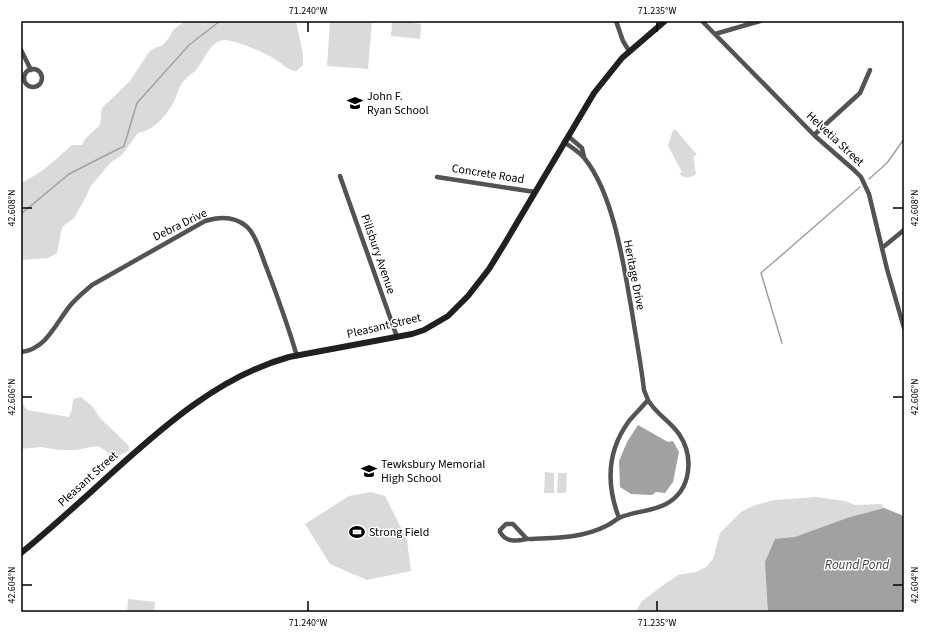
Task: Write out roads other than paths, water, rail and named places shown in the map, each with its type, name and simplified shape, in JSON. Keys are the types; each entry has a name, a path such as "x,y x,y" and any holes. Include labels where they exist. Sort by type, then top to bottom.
{"main road":[{"name":"Pleasant Street","path":"21,553 182,412 229,383 276,360 397,337 424,330 448,316 461,304 480,282 594,93 619,61 665,21"}],"street":[{"path":"616,21 623,41 629,51"},
{"name":"Helvetia Street","path":"702,21 814,135 854,170 863,182 868,194 904,328"},
{"path":"715,34 760,21"},
{"path":"21,50 31,70"},
{"path":"31,70 38,70 42,76 42,83 36,87 29,87 24,81 25,74 31,70"},
{"path":"814,135 860,93 870,70"},
{"name":"Heritage Drive","path":"529,539 566,537 584,534 606,526 628,514 649,510 668,503 681,491 687,480 689,465 687,450 683,440 656,412 648,400 644,390 628,289 615,229 608,205 600,184 585,158 582,148 568,136"},
{"name":"Heritage Drive","path":"564,142 585,158"},
{"name":"Pillsbury Avenue","path":"340,176 397,337"},
{"name":"Concrete Road","path":"437,177 535,192"},
{"name":"Debra Drive","path":"21,352 32,350 45,341 76,298 92,286 205,221 215,218 224,218 238,222 246,226 251,231 274,286 297,356"},
{"path":"882,248 904,230"},
{"path":"620,518 611,491 610,478 612,458 623,430 648,400"},
{"path":"506,524 513,524 527,539 511,540 503,537 500,532 506,524"}],"water":[{"path":"638,425 668,442 673,441 679,452 673,482 665,493 656,492 652,495 631,494 620,487 619,461 627,442"},
{"name":"Round Pond","path":"884,508 904,516 904,612 768,612 765,562 775,539 795,537 850,517"}],"waterway":[{"path":"21,214 69,174 124,146 137,103 189,45 220,21"},
{"path":"869,179 887,163 904,139"},
{"path":"782,343 761,273 860,187"}],"place":[{"name":"John F. Ryan School","path":"355,103"},
{"name":"Tewksbury Memorial High School","path":"369,471"},
{"name":"Strong Field","path":"357,532"}]}
